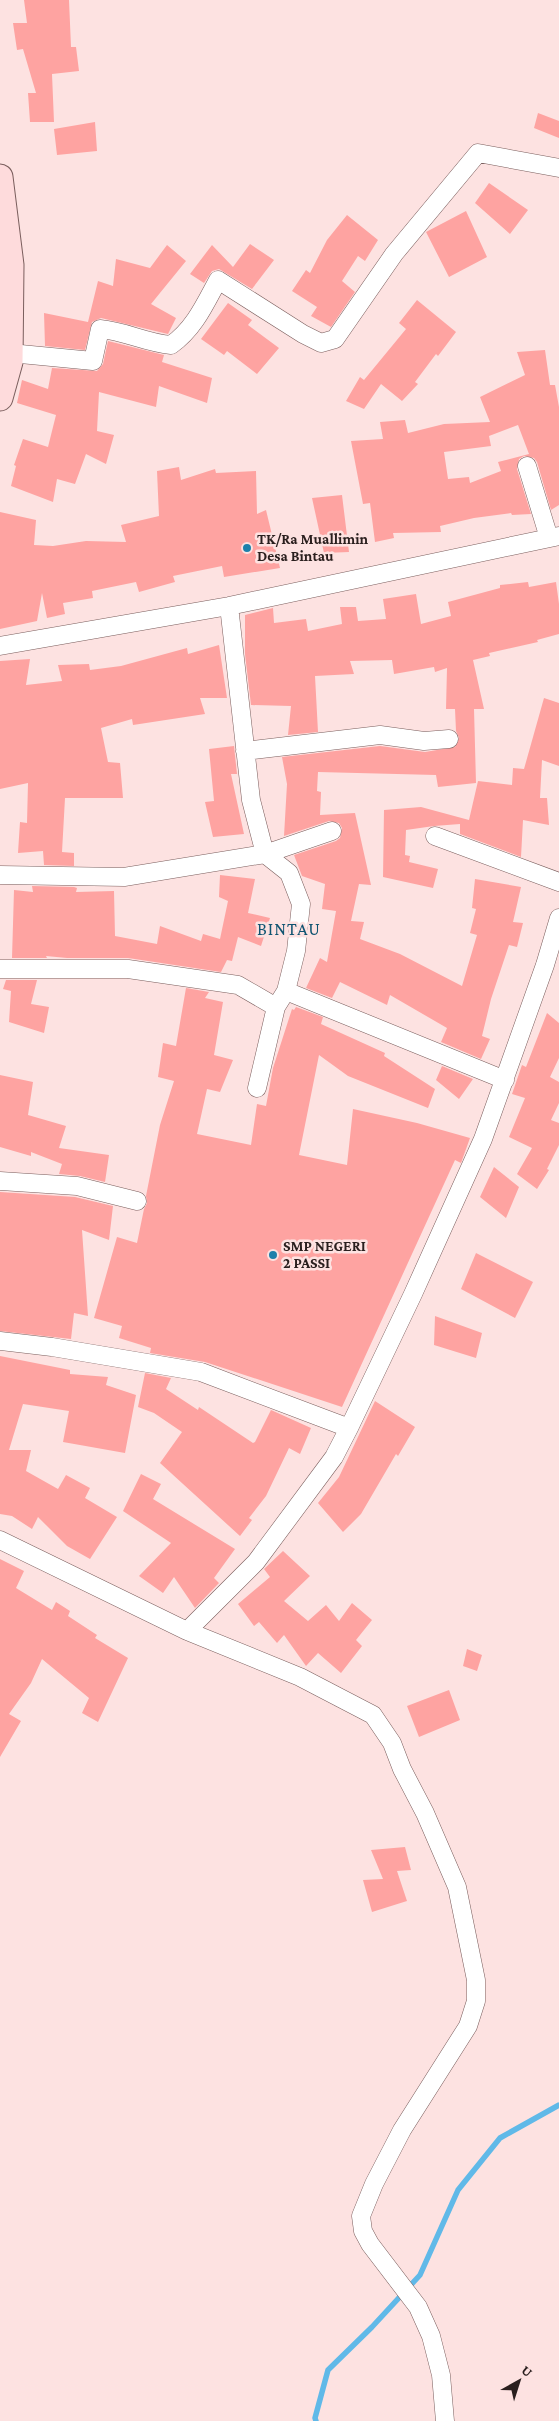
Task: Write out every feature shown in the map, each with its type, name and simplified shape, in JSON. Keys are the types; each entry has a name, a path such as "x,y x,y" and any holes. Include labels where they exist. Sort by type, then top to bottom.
{"street":[{"path":"10,354 93,361 100,329 115,330 155,344 171,345 183,337 200,314 218,280 303,334 321,343 335,339 394,254 478,153 559,168"},
{"path":"0,177 1,205 11,265 10,354 0,398"},
{"path":"0,646 229,606 554,537 527,466"},
{"path":"229,606 251,800 265,854 289,873 301,904 296,951 286,991 276,1007 257,1088"},
{"path":"245,751 380,735 424,742 449,739"},
{"path":"0,875 124,877 265,854 332,831"},
{"path":"435,836 559,882"},
{"path":"187,1631 256,1562 334,1457 413,1294 479,1148 505,1080 559,918"},
{"path":"0,970 128,969 238,985 276,1007"},
{"path":"286,991 505,1080"},
{"path":"0,1181 78,1186 137,1201"},
{"path":"0,1341 52,1346 201,1372 349,1428"},
{"path":"0,1540 187,1631 300,1677 373,1715 392,1744 457,1887 476,1980 476,2001 468,2026 402,2130 374,2184 361,2216 362,2231 413,2301 432,2336 441,2375 445,2421"}],"building":[{"path":"24,0 69,0 71,47 76,47 79,71 52,74 54,122 30,122 28,93 36,93 23,49 17,50 13,23 27,23"},
{"path":"538,113 559,121 559,138 534,128"},
{"path":"95,122 97,151 57,155 54,129"},
{"path":"489,183 528,210 510,234 475,203"},
{"path":"466,211 487,257 449,277 426,232"},
{"path":"347,215 378,240 365,261 358,256 342,281 355,292 331,327 311,316 317,307 292,291 306,270 310,273 327,240"},
{"path":"250,244 274,260 252,289 219,269 212,271 204,283 190,274 212,245 233,267"},
{"path":"167,245 186,261 151,304 176,318 168,334 101,318 92,322 85,350 45,346 44,313 88,322 98,281 113,286 116,259 150,268"},
{"path":"417,300 456,332 438,356 436,354 415,382 418,384 402,401 381,384 364,409 346,401 360,377 364,380 406,329 399,323"},
{"path":"228,303 252,320 248,325 279,348 257,374 227,351 224,355 201,339"},
{"path":"108,341 164,355 162,362 212,378 207,403 159,386 156,407 99,392 97,431 114,435 106,464 86,454 75,484 57,479 53,502 11,486 16,466 14,465 23,439 48,447 56,415 17,403 22,380 48,389 52,368 97,371 103,364"},
{"path":"545,350 550,385 555,385 559,407 559,505 551,510 537,462 534,458 524,456 519,459 517,469 531,514 512,515 511,513 474,518 440,526 441,532 393,533 394,538 375,542 370,503 363,504 351,441 383,439 380,422 405,420 408,433 444,424 490,422 480,397 525,375 517,352","holes":["518,425 529,454 498,462 501,471 470,483 469,477 448,479 444,452 491,446 489,436"]},
{"path":"179,467 181,480 215,469 216,473 256,471 257,514 266,510 280,568 224,577 222,566 173,576 175,582 139,592 136,582 92,591 93,598 63,603 65,614 47,618 42,593 37,621 0,629 0,512 36,520 34,545 53,546 86,541 126,542 121,525 159,516 157,471"},
{"path":"342,495 349,552 324,553 312,498"},
{"path":"528,582 529,587 556,582 559,604 559,634 537,640 538,642 489,653 490,656 473,660 484,709 474,709 476,783 438,787 436,775 318,772 317,791 321,792 320,815 355,813 371,885 359,884 351,921 364,922 360,939 400,954 462,986 477,935 470,933 476,909 472,908 475,879 521,887 513,922 523,923 517,947 509,945 491,999 482,1036 490,1039 481,1059 441,1042 447,1028 390,995 387,1005 340,982 332,998 306,988 320,958 327,962 336,911 322,909 325,884 302,876 294,855 336,841 340,838 342,828 339,823 329,821 284,836 287,784 282,757 380,746 425,752 455,747 459,738 456,731 455,709 446,709 447,668 435,672 434,667 394,674 392,660 350,661 354,674 315,676 318,732 288,735 291,706 251,705 245,654 245,615 273,608 274,623 306,619 308,631 342,624 340,607 356,607 358,621 386,619 383,599 416,594 421,624 451,616 448,602 500,588 500,585"},
{"path":"219,645 227,698 200,698 205,714 133,725 132,719 101,728 108,762 120,763 123,798 65,798 62,852 74,853 74,866 44,865 43,851 18,853 20,822 27,823 28,783 0,789 0,661 30,659 26,685 62,681 58,665 89,664 90,670 121,666 187,648 188,654"},
{"path":"544,698 559,703 559,766 542,760 540,798 547,798 549,825 523,820 521,857 460,834 460,824 406,830 405,855 410,856 409,862 438,869 433,888 383,877 384,810 421,807 469,820 478,781 512,785 513,768 524,769"},
{"path":"234,746 237,774 231,774 244,834 213,837 205,802 214,801 209,749"},
{"path":"220,875 255,879 248,913 270,918 261,946 238,937 232,961 227,960 221,972 128,958 46,956 47,958 12,958 14,890 33,892 32,886 74,887 77,888 76,892 114,891 115,936 157,944 160,926 201,941 203,934 220,939 228,901 219,897"},
{"path":"6,980 37,980 31,1004 49,1007 44,1033 9,1022 11,991 3,989"},
{"name":"SMP NEGERI 2 PASSI","path":"186,988 209,992 205,998 223,1002 214,1055 233,1060 220,1092 207,1089 197,1134 251,1145 257,1104 266,1106 273,1068 292,1009 294,1010 296,1007 323,1017 321,1024 385,1053 384,1056 435,1089 428,1108 348,1076 319,1055 299,1155 347,1165 353,1109 417,1123 470,1138 461,1163 455,1160 342,1407 205,1362 150,1353 151,1348 119,1338 122,1326 94,1318 117,1237 137,1243 147,1203 146,1196 160,1125 174,1081 158,1077 163,1043 176,1046"},
{"path":"547,1013 559,1023 559,1058 550,1077 559,1082 559,1103 551,1120 559,1123 559,1145 547,1169 549,1170 537,1189 517,1174 532,1148 509,1137 525,1098 512,1094 522,1065 526,1067"},
{"path":"442,1066 473,1079 459,1099 436,1080"},
{"path":"0,1075 33,1082 28,1115 66,1126 59,1148 109,1155 105,1182 80,1176 59,1174 62,1164 31,1152 31,1156 0,1147"},
{"path":"494,1167 519,1187 506,1218 480,1197"},
{"path":"0,1192 75,1197 113,1206 109,1240 82,1230 88,1316 74,1313 71,1339 0,1331"},
{"path":"476,1253 533,1282 515,1318 461,1289"},
{"path":"435,1316 482,1333 476,1358 434,1345"},
{"path":"0,1356 70,1370 70,1374 108,1377 106,1385 136,1395 125,1453 63,1442 69,1411 23,1404 9,1450 31,1450 26,1471 58,1489 66,1475 90,1488 85,1498 117,1517 90,1559 67,1546 38,1517 32,1529 12,1516 0,1514"},
{"path":"145,1373 171,1378 166,1389 198,1410 199,1407 253,1443 271,1410 311,1428 300,1454 289,1448 266,1496 249,1518 252,1520 240,1536 160,1463 182,1432 154,1413 138,1407"},
{"path":"375,1401 415,1427 398,1456 396,1454 361,1514 343,1532 318,1503 339,1477"},
{"path":"141,1474 161,1484 153,1499 235,1549 214,1578 219,1583 195,1608 174,1577 163,1593 139,1576 171,1543 123,1511"},
{"path":"283,1551 310,1576 284,1601 308,1621 326,1605 339,1621 352,1603 372,1620 356,1640 362,1646 341,1673 318,1653 306,1666 284,1635 277,1643 259,1622 254,1626 238,1604 270,1577 264,1569"},
{"path":"0,1559 24,1571 16,1588 52,1610 56,1602 70,1611 68,1616 97,1635 95,1638 128,1658 98,1722 82,1713 89,1698 42,1659 31,1683 9,1714 21,1721 0,1757"},
{"path":"467,1649 482,1655 477,1671 463,1666"},
{"path":"449,1690 460,1720 419,1737 407,1706"},
{"path":"405,1847 411,1870 397,1871 407,1901 372,1912 363,1880 383,1879 371,1850"}],"waterway":[{"path":"316,2421 315,2418 328,2370 372,2327 420,2275 458,2190 500,2138 559,2105"}],"place":[{"name":"TK/Ra Muallimin Desa Bintau","path":"247,548"},
{"name":"SMP NEGERI 2 PASSI","path":"273,1255"}],"district":[{"name":"BINTAU","path":"289,929"}]}
